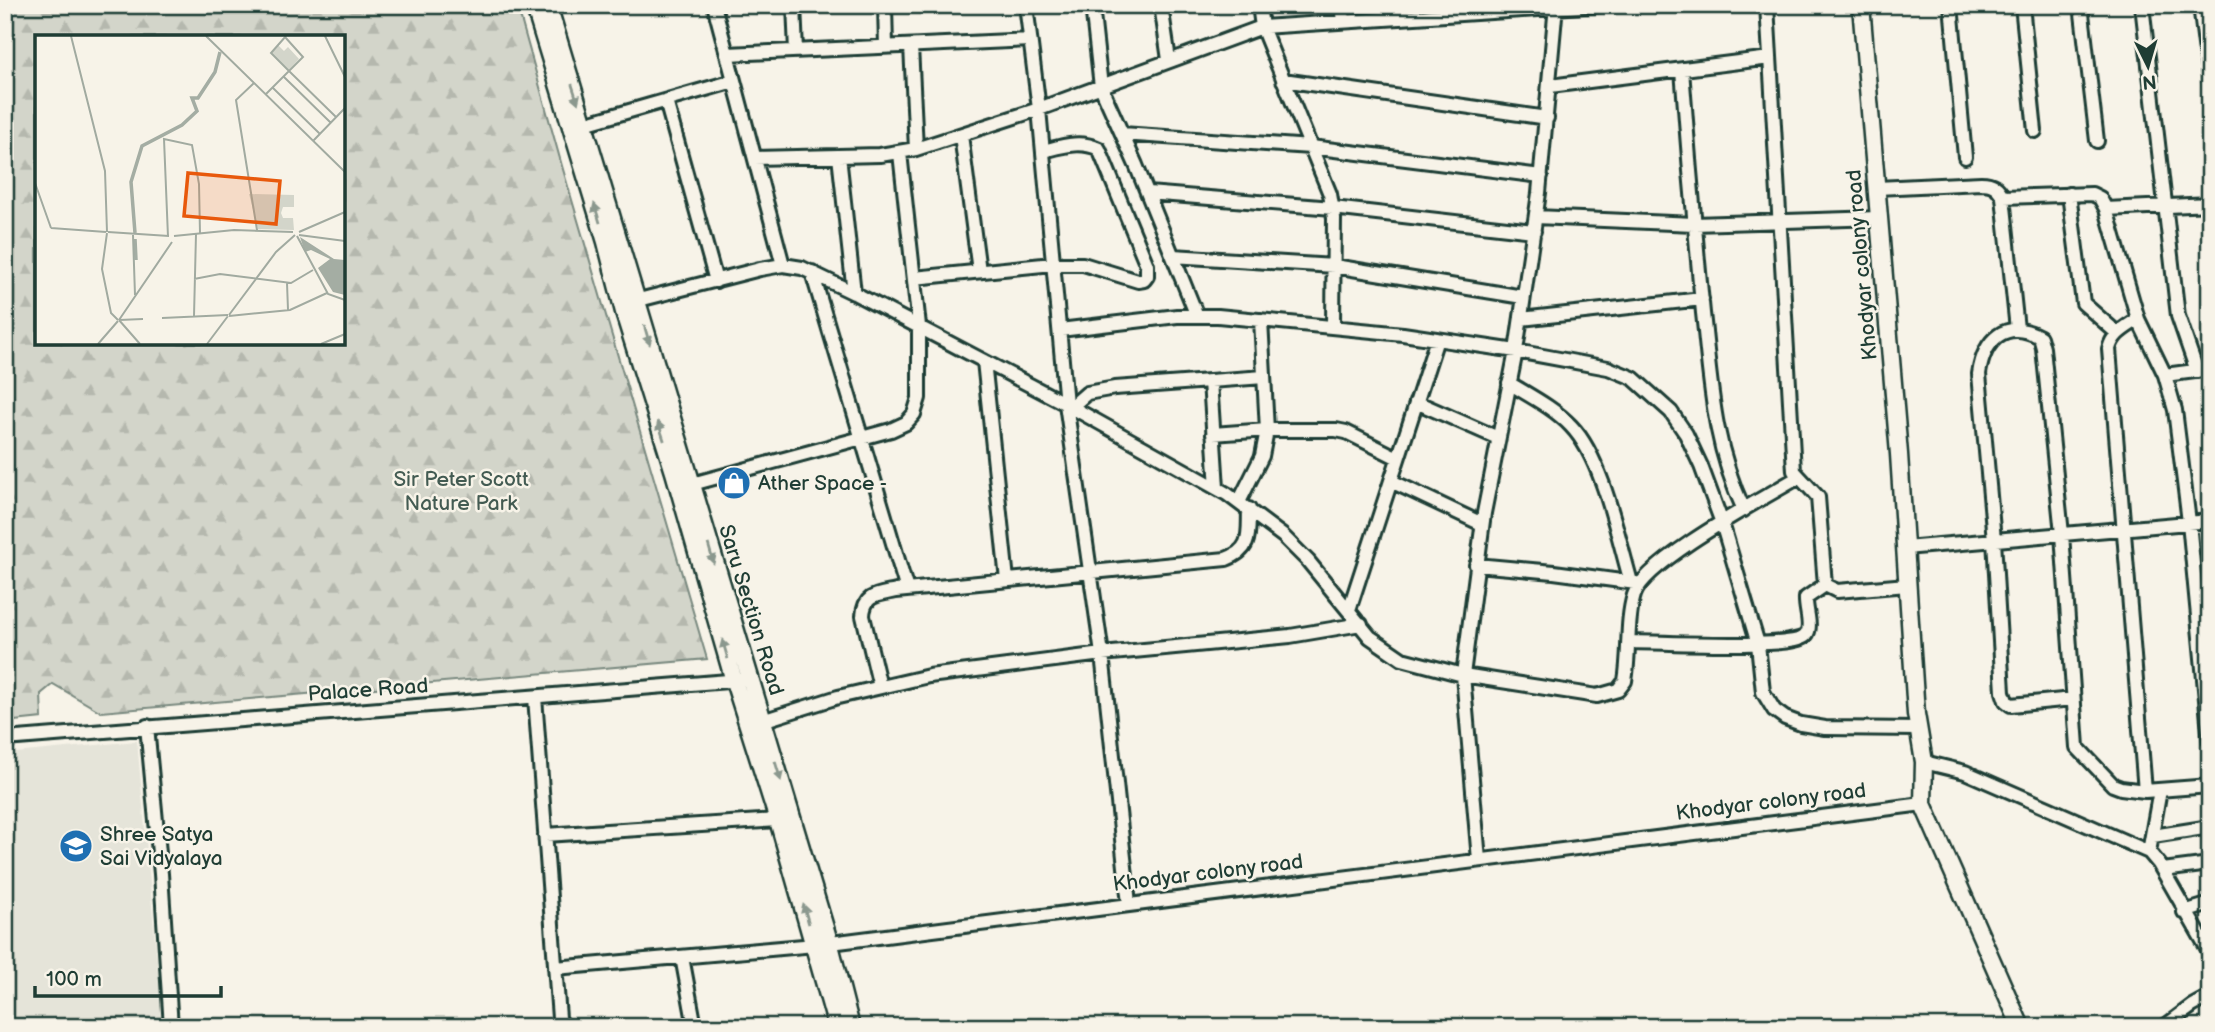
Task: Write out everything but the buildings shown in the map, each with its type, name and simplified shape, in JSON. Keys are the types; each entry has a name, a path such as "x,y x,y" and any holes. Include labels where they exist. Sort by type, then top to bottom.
{"street":[{"name":"Saru Section Road","path":"534,5 600,221 692,484 778,820 851,1027"},
{"name":"Saru Section Road","path":"548,5 584,124 674,472 742,679 762,721 822,943 837,1027"},
{"path":"714,5 783,265"},
{"path":"794,5 796,51"},
{"path":"885,5 886,47"},
{"path":"1026,5 1039,109 1060,330 1102,654 1129,904"},
{"path":"1092,5 1101,87 1148,193 1197,316"},
{"path":"1161,5 1169,60"},
{"path":"1259,5 1262,26 1330,194 1335,267 1333,326"},
{"path":"1342,5 1344,21"},
{"path":"755,158 900,153 916,149 1101,87 1262,26 1344,21 1425,11 1599,5"},
{"path":"1767,5 1793,465 1799,477 1818,497 1825,585"},
{"name":"Khodyar colony road","path":"555,968 822,943 1923,804 1924,762 1907,586 1861,5"},
{"path":"1951,5 1965,156"},
{"path":"2022,5 2035,131"},
{"path":"2081,5 2097,141"},
{"path":"2142,5 2178,316 2203,370 2165,375"},
{"path":"2200,5 2210,84"},
{"path":"1479,860 1463,675 1482,524 1516,351 1536,217 1557,6"},
{"path":"727,54 1030,40"},
{"path":"911,46 916,149"},
{"path":"1550,86 1770,58"},
{"path":"1682,69 1694,224 1715,425 1730,480 1744,510"},
{"path":"1283,80 1547,118"},
{"path":"584,124 734,81"},
{"path":"666,101 716,281"},
{"path":"1122,134 1311,147 1541,176"},
{"path":"961,135 979,271"},
{"path":"914,278 1053,264 1094,265 1138,281 1144,280 1147,276 1147,265 1099,149 1087,144 1075,144 1042,151"},
{"path":"692,484 891,430 914,414 919,398 919,326 900,153"},
{"path":"839,156 855,293"},
{"path":"1877,188 1991,183 1999,188 2003,197 2017,330"},
{"path":"1148,193 1333,208 1534,231"},
{"path":"2069,194 2083,303 2117,333"},
{"path":"2003,197 2092,194 2100,198 2106,209 2138,319 2165,375 2175,410 2189,522 2210,742"},
{"path":"2106,209 2210,204"},
{"path":"1536,217 1694,224 1879,218"},
{"path":"1173,256 1335,267 1523,297"},
{"path":"629,303 783,265 812,272 1069,405 1244,505 1283,536 1308,561 1370,637 1402,659 1463,675 1597,696 1606,695 1618,690 1625,681 1635,583 1586,447 1561,416 1509,383"},
{"path":"812,272 907,590"},
{"path":"1521,319 1702,299"},
{"path":"1060,330 1138,319 1197,316 1261,320 1333,326 1516,351 1608,368 1633,377 1671,412 1686,434 1701,466 1722,523 1758,644 1763,692 1773,710 1801,724 1825,728 1919,729"},
{"path":"2138,319 2117,333 2111,340 2109,349 2145,791"},
{"path":"880,687 863,616 863,606 877,595 1235,556 1247,544 1244,505 1262,456 1267,430 1261,320"},
{"path":"2073,699 2011,705 2006,701 2003,692 1994,540 1979,374 1980,364 1996,336 2005,331 2029,332 2040,337 2043,348 2062,534 2077,747 2113,785 2121,788 2145,791 2210,786"},
{"path":"1349,610 1437,339"},
{"path":"985,361 1007,580"},
{"path":"1069,405 1097,391 1265,377"},
{"path":"1210,381 1217,488"},
{"path":"1416,402 1498,438"},
{"path":"1213,434 1267,430 1336,430 1346,432 1398,458"},
{"path":"1476,565 1635,583 1692,541 1799,477"},
{"path":"1391,481 1482,524"},
{"path":"1905,548 2210,521"},
{"path":"1825,585 1836,591 1907,586"},
{"path":"1630,642 1758,644 1804,638 1809,628 1806,598 1825,585"},
{"path":"762,721 838,697 929,676 1102,654 1290,636 1361,624"},
{"name":"Palace Road","path":"5,739 742,679"},
{"path":"535,697 559,1018 564,1027"},
{"path":"147,726 162,886 171,1027"},
{"path":"1924,762 1965,772 2149,852 2163,870 2184,912 2210,953"},
{"path":"2149,852 2160,790"},
{"path":"1923,804 2021,1027"},
{"path":"545,835 778,820"},
{"path":"2153,836 2210,827"},
{"path":"2163,870 2210,864"},
{"path":"2184,912 2210,904"},
{"path":"682,957 695,1027"},
{"path":"2164,1027 2210,996"}],"shaded area":[{"name":"Shree Satya Sai Vidyalaya","path":"137,741 163,1027 5,1027 5,754"}],"green space":[{"name":"Sir Peter Scott Nature Park","path":"5,5 517,5 707,659 101,712 53,684 41,694 42,718 5,722"}],"place":[{"name":"Ather Space -","path":"734,483"},
{"name":"Shree Satya Sai Vidyalaya","path":"76,846"}]}
